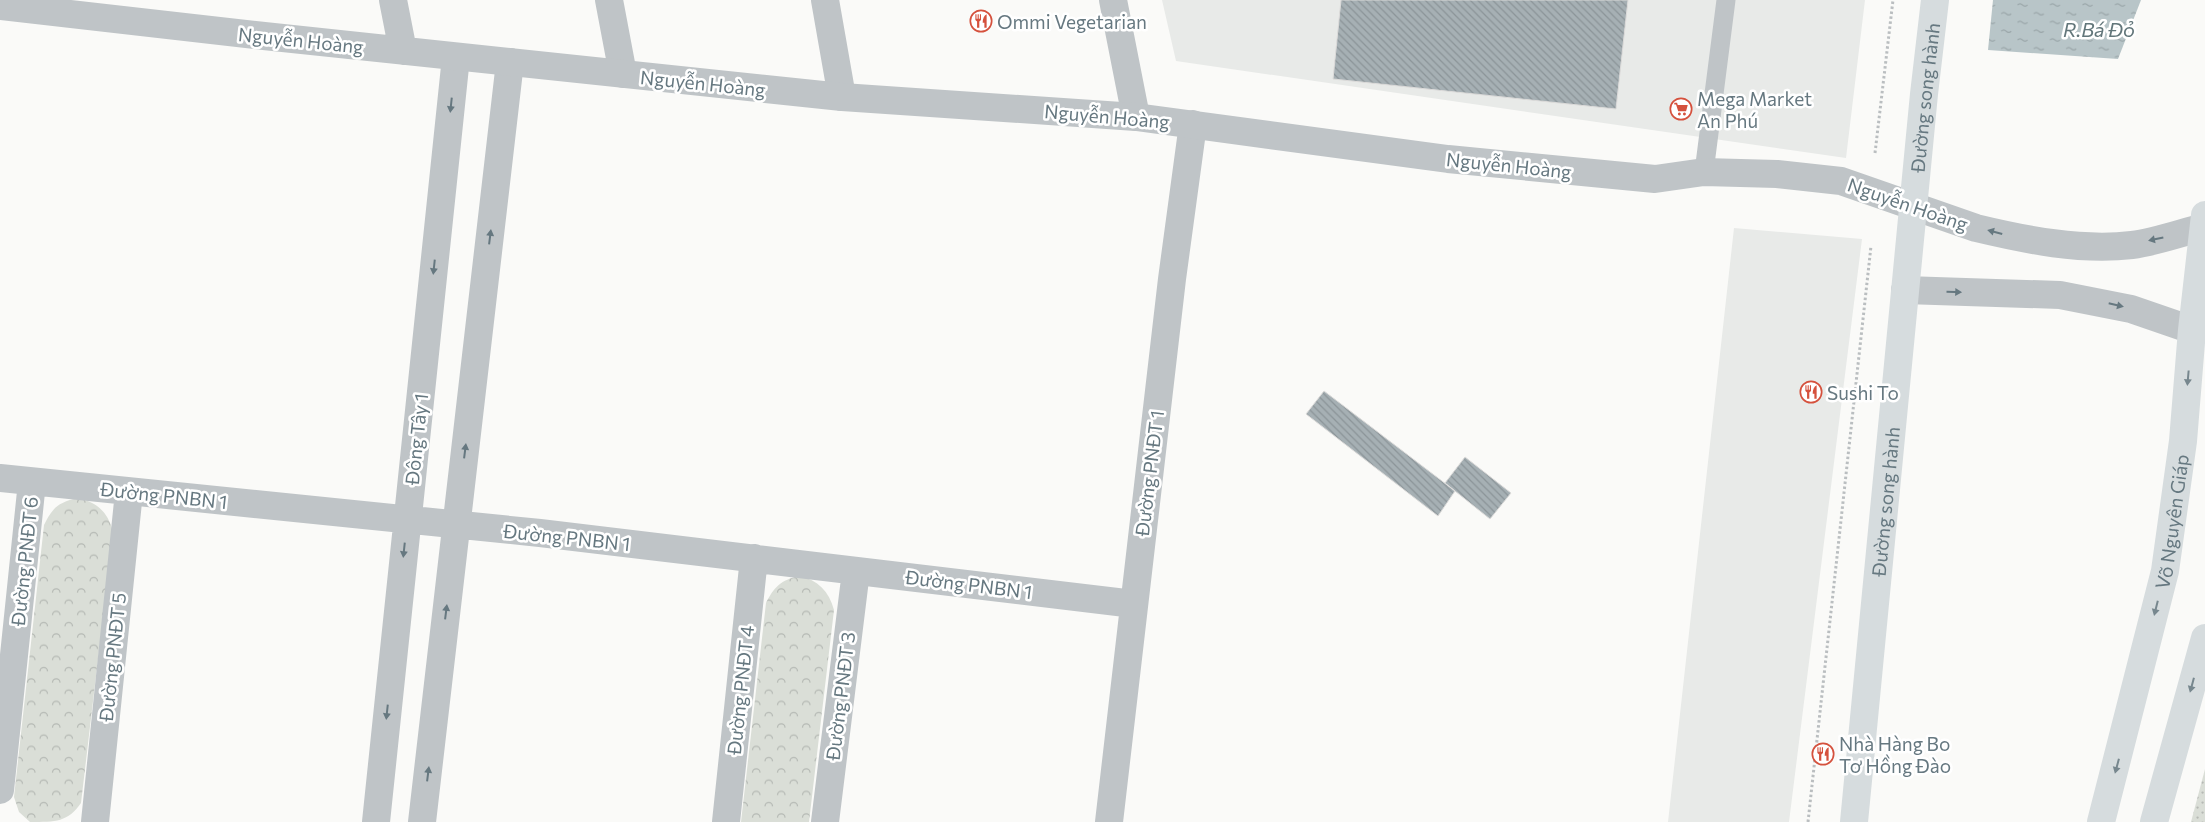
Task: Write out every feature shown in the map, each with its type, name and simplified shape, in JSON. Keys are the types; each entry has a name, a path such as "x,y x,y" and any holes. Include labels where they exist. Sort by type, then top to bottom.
{"main road":[{"name":"Đường song hành","path":"1854,822 1913,205 1936,0"},
{"name":"Võ Nguyên Giáp","path":"2102,822 2165,571 2183,441 2192,330 2204,221"},
{"path":"2154,822 2205,638"}],"street":[{"path":"393,0 403,51"},
{"path":"609,0 623,74"},
{"path":"825,0 842,97"},
{"path":"1113,0 1136,117"},
{"name":"Nguyễn Hoàng","path":"0,6 842,97 1136,117 1448,159 1655,179 1704,172 1777,174 1842,181 1998,234 2059,243 2096,246 2133,245 2204,221"},
{"name":"Đông Tây 1","path":"376,822 456,56"},
{"path":"422,822 510,62"},
{"name":"Đường PNĐT 1","path":"1110,822 1172,279 1193,124"},
{"path":"1905,290 2060,295 2131,309 2192,330"},
{"name":"Đường PNBN 1","path":"0,478 407,519 754,558 1134,604"},
{"name":"Đường PNĐT 6","path":"0,790 32,482"},
{"name":"Đường PNĐT 5","path":"95,822 129,492"},
{"name":"Đường PNĐT 4","path":"726,822 754,558"},
{"name":"Đường PNĐT 3","path":"824,822 856,571"}],"lane":[{"path":"1704,172 1726,0"}],"path":[{"path":"1875,153 1893,0"},
{"path":"1808,822 1871,246"}],"shaded area":[{"name":"Mega Market An Phú","path":"1162,0 1865,0 1846,158 1176,61"},
{"path":"1734,228 1862,239 1789,822 1668,822"}],"green space":[{"path":"77,498 90,502 101,509 108,519 113,532 81,803 71,814 60,820 30,822 19,812 14,797 44,525 50,514 57,507"},
{"path":"799,576 812,580 822,587 829,597 834,610 809,822 741,822 766,603 779,585"},
{"path":"2205,769 2205,822 2191,822"}],"water":[{"name":"R.Bá Đỏ","path":"1993,0 2141,0 2118,59 1988,50"}],"building":[{"path":"1341,0 1628,0 1616,109 1333,79"},
{"path":"1324,391 1455,491 1438,516 1306,414"},
{"path":"1465,457 1511,493 1490,519 1445,483"}],"place":[{"name":"Ommi Vegetarian","path":"981,21"},
{"name":"Mega Market An Phú","path":"1681,109"},
{"name":"Sushi To","path":"1811,392"},
{"name":"Nhà Hàng Bo Tơ Hồng Đào","path":"1823,754"}]}
